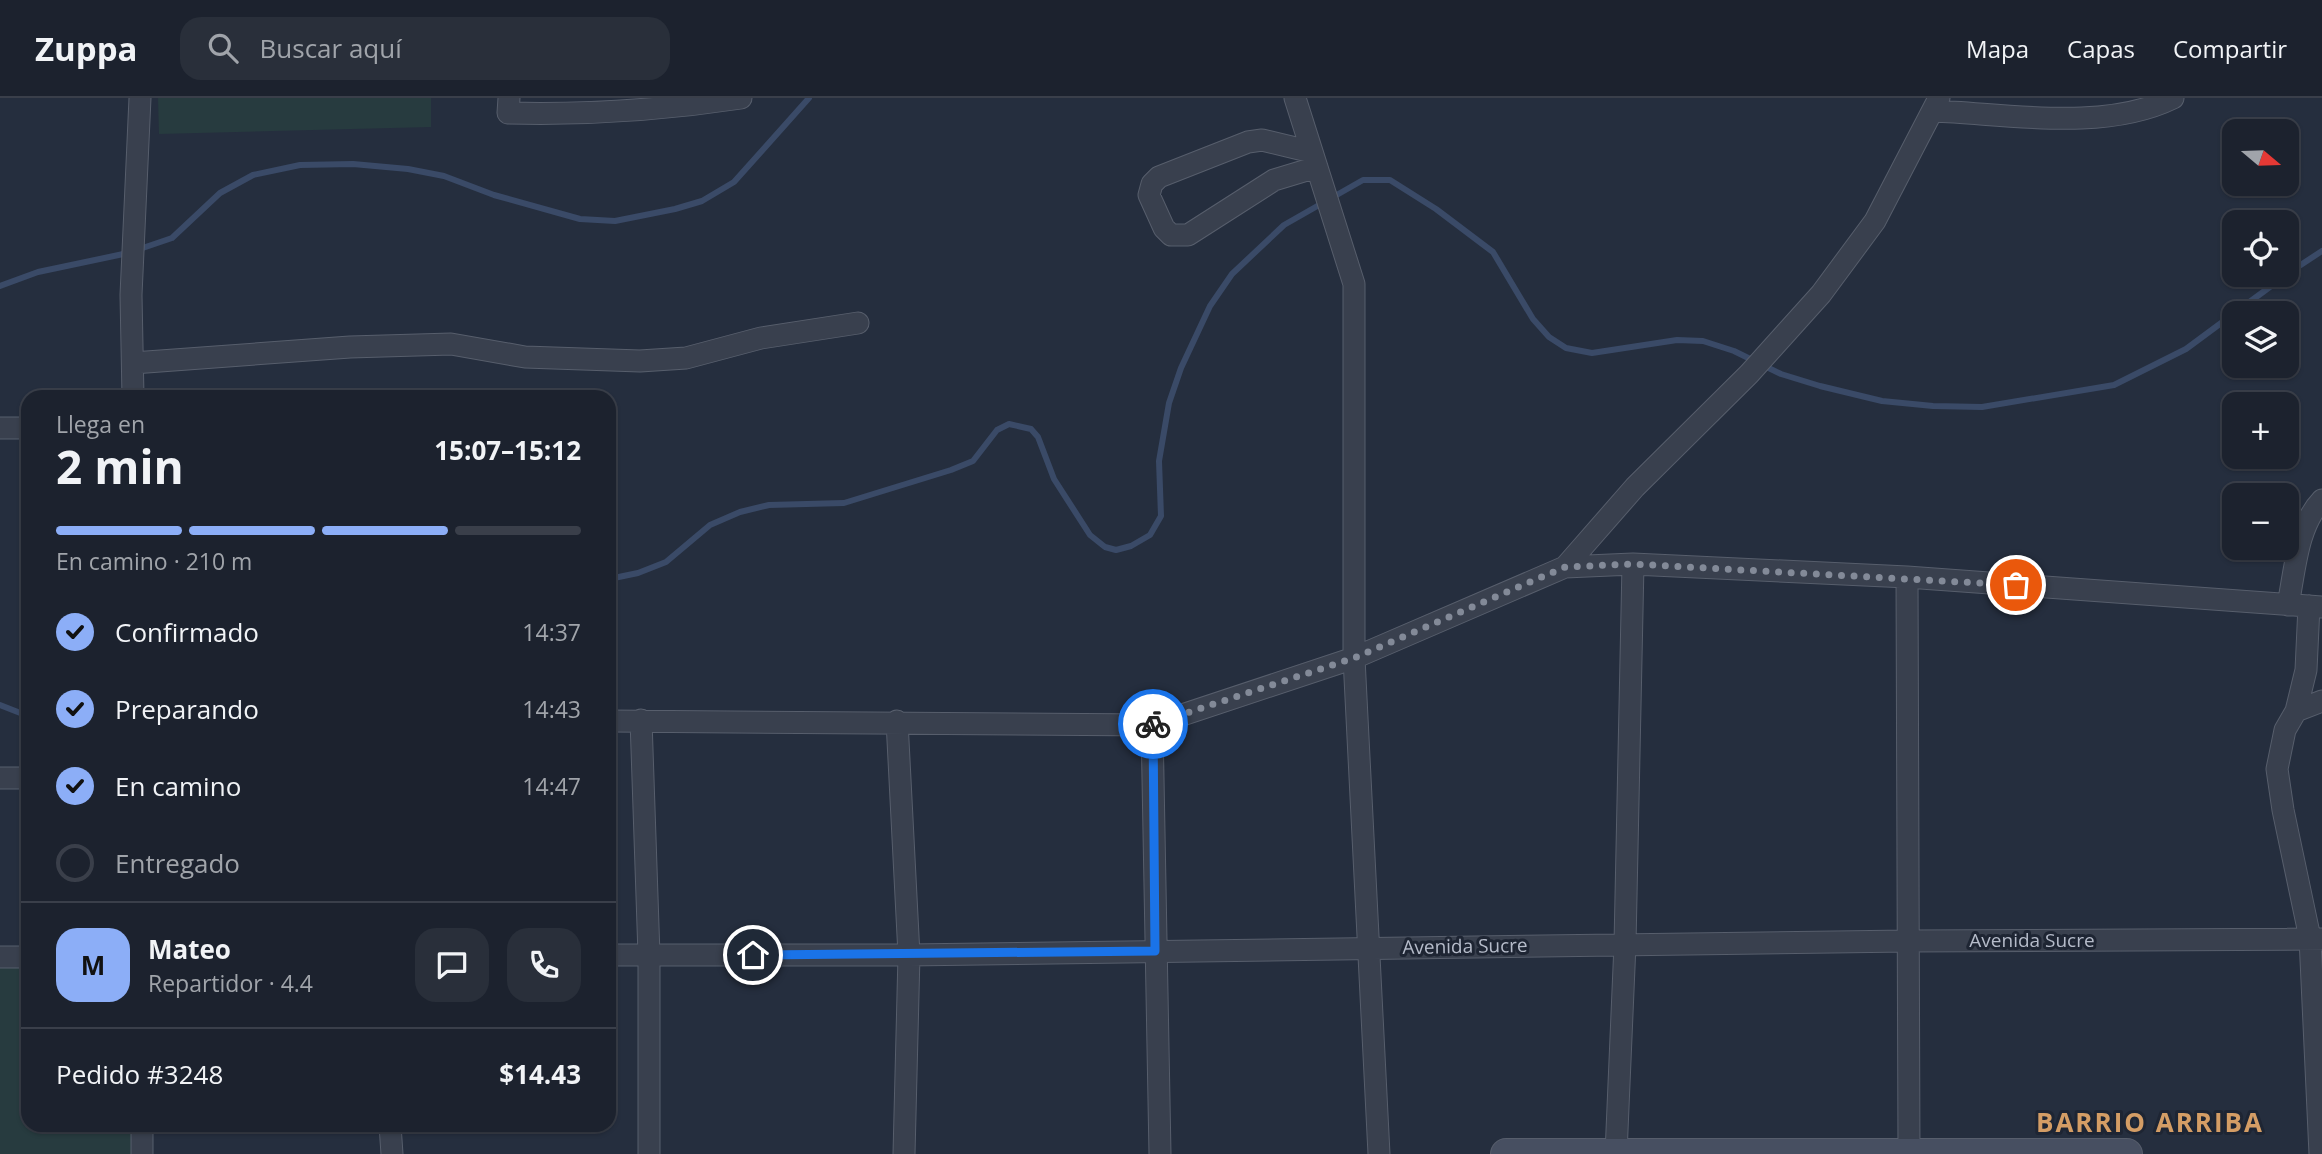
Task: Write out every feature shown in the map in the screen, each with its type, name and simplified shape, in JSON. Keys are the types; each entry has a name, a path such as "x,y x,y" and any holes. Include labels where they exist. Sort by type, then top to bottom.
{"main road":[{"path":"1506,1154 2127,1154"}],"street":[{"path":"133,390 133,264 140,98"},
{"path":"509,98 508,113 578,115 661,104 741,98"},
{"path":"1295,98 1354,284 1354,658 1379,1154"},
{"path":"1565,567 1635,487 1749,374 1821,294 1863,238 1936,104 2095,118 2137,112 2173,98"},
{"path":"1262,139 1315,159 1274,180 1188,235 1171,235 1164,228 1149,195 1152,184 1159,177 1248,142 1262,139"},
{"path":"133,362 350,347 451,344 525,358 640,361 686,358 761,338 858,323"},
{"path":"0,428 21,428"},
{"path":"2320,1154 2316,939 2283,810 2277,769 2285,730 2296,711 2306,670 2302,540 2311,511 2322,500"},
{"path":"1616,1154 1625,944 1633,564"},
{"path":"616,721 1152,724 1354,658 1565,567 1633,564 1906,577 2306,606"},
{"path":"1906,577 1909,1153"},
{"path":"2296,711 2322,701"},
{"path":"641,720 649,955 649,1154"},
{"path":"897,722 909,954 904,1154"},
{"path":"1152,724 1160,1154"},
{"path":"0,778 21,778"},
{"name":"Avenida Sucre","path":"616,955 2316,939"},
{"path":"0,957 21,957"},
{"path":"142,1132 142,1154"},
{"path":"390,1132 392,1154"}],"green space":[{"path":"158,98 431,98 431,127 159,134"},
{"path":"0,957 21,957 21,1132 142,1132 142,1154 0,1154"}],"waterway":[{"path":"0,286 38,272 128,253 172,238 220,193 253,175 300,165 353,164 408,169 444,176 494,195 580,219 615,221 675,209 702,201 734,182 809,98"},
{"path":"616,578 638,573 666,562 710,525 740,512 769,505 844,503 951,470 973,461 997,430 1009,424 1031,429 1038,437 1054,479 1090,535 1105,547 1116,550 1131,546 1150,535 1161,516 1159,461 1169,403 1181,368 1210,306 1232,274 1284,225 1363,180 1390,180 1436,209 1493,252 1533,319 1549,337 1566,348 1592,353 1677,340 1703,341 1734,351 1781,374 1882,401 1982,407 2114,385 2186,349 2270,287"},
{"path":"2299,266 2322,251"},
{"path":"0,705 21,713"}],"way so far":[{"path":"1153,724 1354,658 1565,567 1633,564 2016,585"}],"district":[{"name":"BARRIO ARRIBA","path":"2150,1122"}],"route":[{"path":"753,955 1155,951 1153,724"}]}
